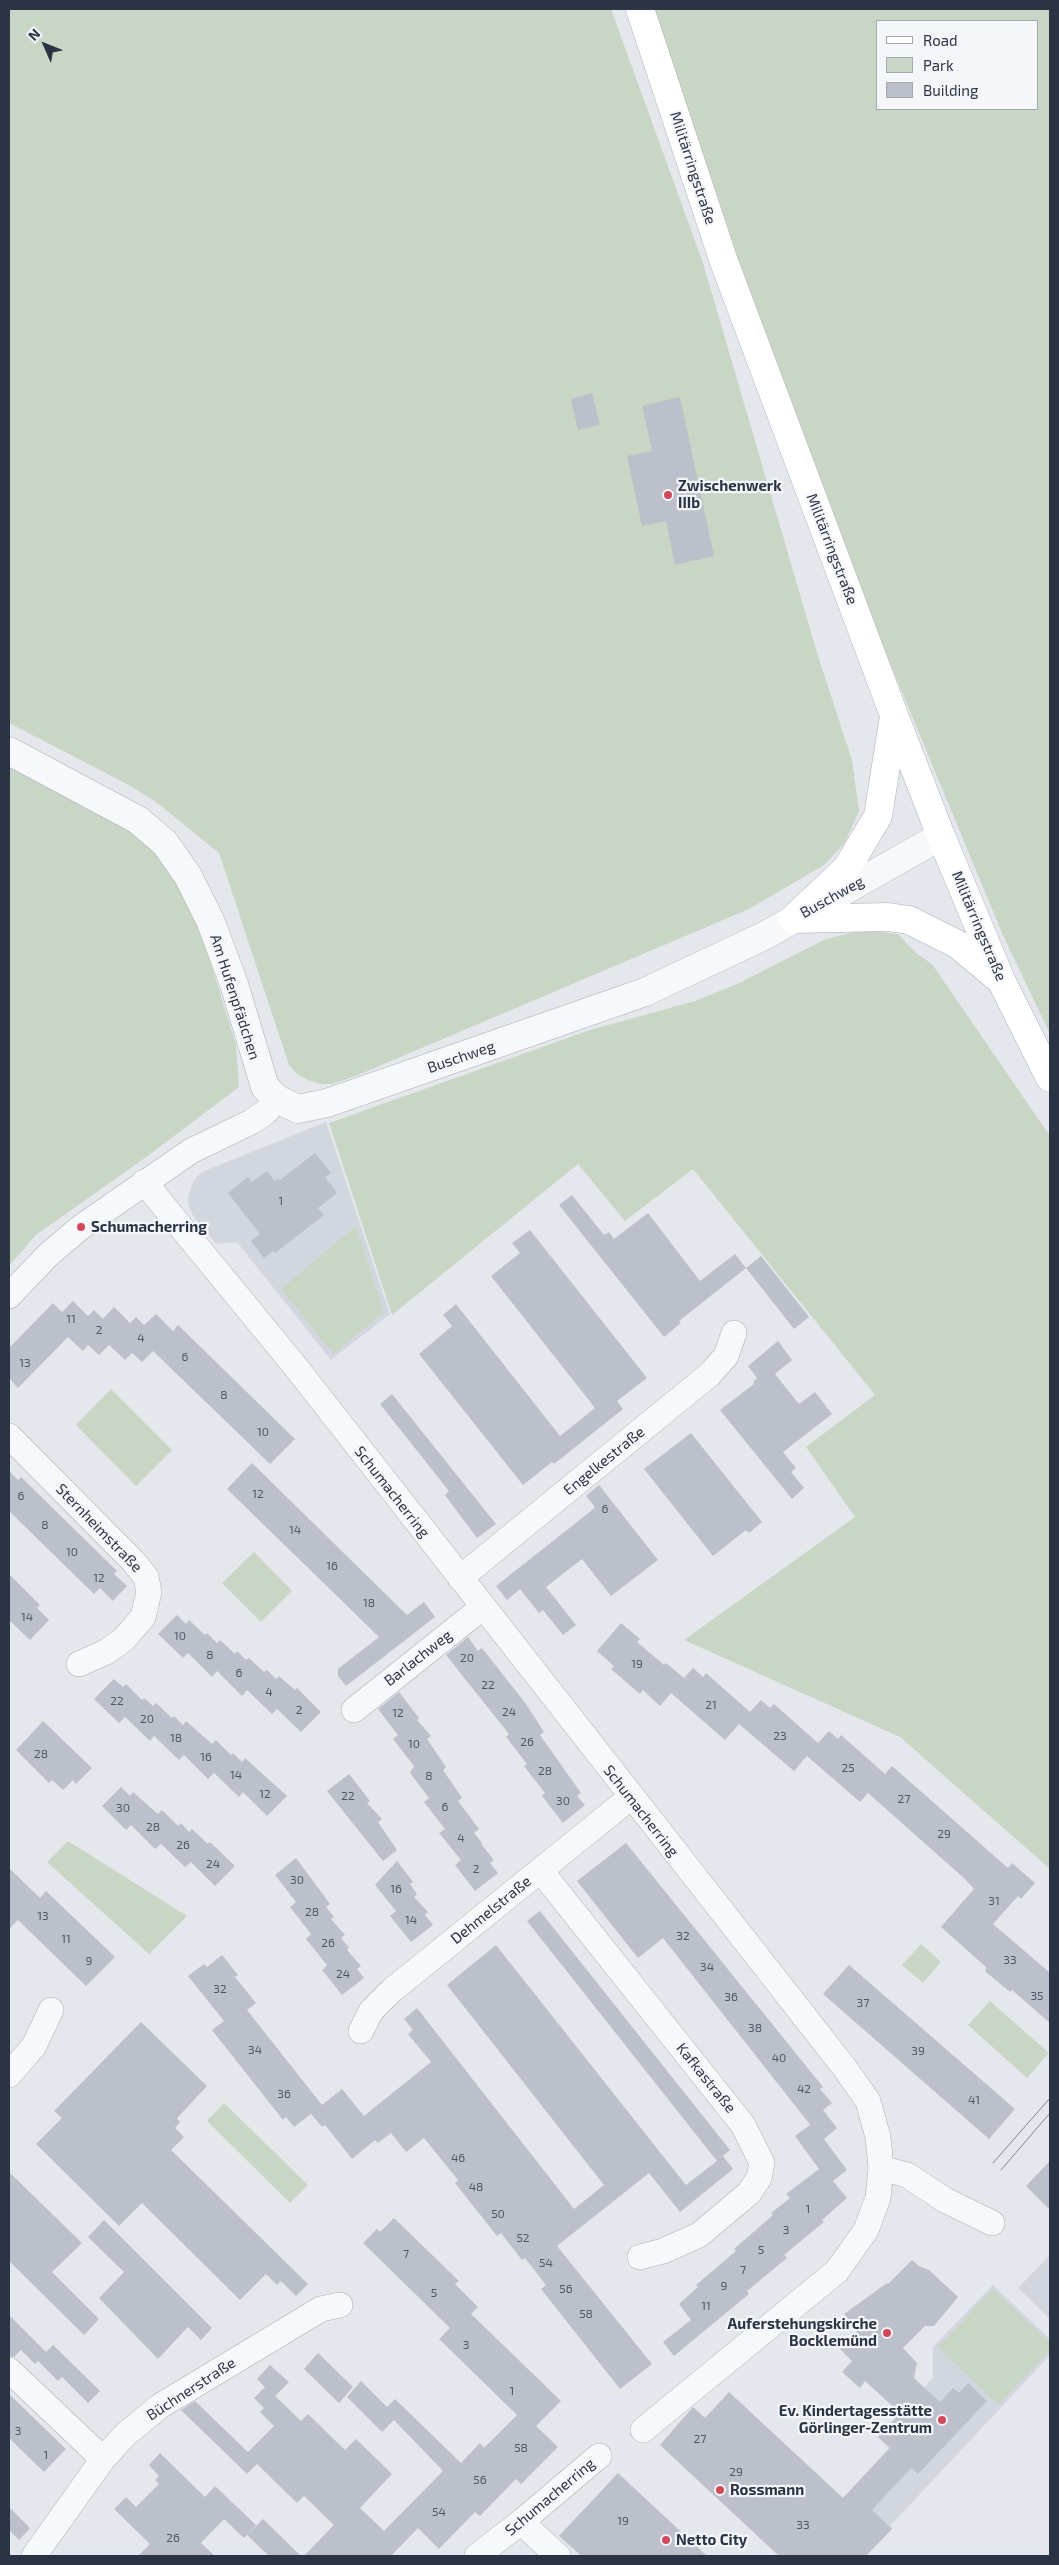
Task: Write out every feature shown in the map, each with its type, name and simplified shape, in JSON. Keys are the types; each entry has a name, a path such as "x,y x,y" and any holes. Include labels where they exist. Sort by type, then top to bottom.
{"main road":[{"name":"Militärringstraße","path":"640,9 723,259 894,715 941,836 1001,980 1050,1078"},
{"path":"793,919 847,868 878,816 894,715"},
{"path":"793,919 888,917 908,920 957,944 1001,980"}],"street":[{"name":"Am Hufenpfädchen","path":"9,751 138,820 165,843 188,876 210,920 234,984 265,1087 277,1099"},
{"name":"Buschweg","path":"277,1099 298,1109 327,1103 645,992 766,935 941,836"},
{"path":"9,1296 48,1255 81,1227 191,1151 251,1122 266,1112 277,1099"},
{"name":"Schumacherring","path":"144,1182 294,1366 630,1797 844,2067 868,2101 878,2137 881,2168 878,2198 866,2230 838,2271 644,2430"},
{"name":"Engelkestraße","path":"460,1578 709,1375 726,1356 734,1333"},
{"name":"Sternheimstraße","path":"9,1436 134,1561 146,1577 149,1592 143,1618 124,1638 106,1652 79,1664"},
{"name":"Barlachweg","path":"354,1710 483,1607"},
{"name":"Dehmelstraße","path":"361,2031 372,2011 391,1991 630,1797"},
{"name":"Kafkastraße","path":"541,1871 743,2125 762,2163 759,2178 749,2193 699,2235 664,2251 640,2258"},
{"path":"9,2075 34,2046 51,2010"},
{"path":"881,2168 906,2175 945,2200 992,2223"},
{"name":"Büchnerstraße","path":"34,2556 103,2459 126,2434 160,2406 321,2309 340,2305"},
{"path":"9,2370 103,2459"},
{"name":"Schumacherring","path":"477,2556 521,2522 599,2456"},
{"path":"521,2522 558,2556"}],"shaded area":[{"path":"326,1122 390,1314 331,1360 237,1242 216,1244 192,1214 187,1200 194,1180 202,1172"},
{"path":"1050,2255 1050,2319 1018,2288"},
{"name":"Ev. Kindertagesstätte Görlinger-Zentrum","path":"993,2285 1050,2339 1050,2355 890,2526 892,2528 884,2536 843,2498 889,2448 878,2437 933,2378 933,2347"}],"green space":[{"path":"9,9 611,9 703,263 818,656 852,760 859,811 844,844 824,865 749,909 358,1075 332,1084 321,1084 297,1074 289,1065 219,853 156,802 127,784 9,723"},
{"path":"650,9 1050,9 1050,1034 1002,933 873,622 736,255"},
{"path":"9,763 132,830 157,853 174,878 203,938 236,1045 239,1087 149,1155 36,1235 9,1266"},
{"path":"863,930 898,934 916,953 932,964 1050,1136 1050,1869 900,1737 684,1640 855,1517 806,1447 875,1395 693,1169 625,1221 578,1164 392,1315 329,1123 590,1030 695,1001 739,983 826,939"},
{"path":"356,1226 384,1312 333,1354 281,1289"},
{"path":"111,1389 172,1450 136,1486 76,1425"},
{"path":"254,1552 292,1591 261,1622 222,1583"},
{"path":"68,1841 187,1916 149,1954 47,1862"},
{"path":"921,1944 941,1962 923,1983 902,1965"},
{"path":"990,2001 1049,2053 1027,2078 968,2025"},
{"path":"224,2103 308,2185 290,2203 207,2121"},
{"path":"993,2289 1050,2343 1050,2350 998,2405 938,2347"}],"building":[{"path":"592,393 600,425 578,430 571,399"},
{"name":"Zwischenwerk IIIb","path":"680,397 714,556 675,565 666,521 642,526 627,456 652,451 642,406"},
{"path":"315,1153 331,1173 325,1177 337,1193 318,1208 324,1215 275,1253 273,1251 264,1258 251,1241 260,1234 228,1193 248,1177 252,1182 267,1171 275,1181 278,1178 280,1180"},
{"path":"572,1195 604,1235 609,1232 614,1239 648,1213 700,1281 735,1254 746,1268 679,1321 681,1323 664,1337 559,1205"},
{"path":"530,1230 647,1378 617,1401 623,1409 554,1464 552,1462 523,1485 419,1354 452,1326 443,1315 456,1304 560,1436 595,1408 491,1276 520,1253 512,1243"},
{"path":"761,1256 809,1317 794,1329 746,1268"},
{"path":"73,1301 88,1316 94,1310 103,1319 114,1307 130,1323 136,1317 144,1325 156,1314 173,1331 178,1325 295,1439 270,1464 153,1351 142,1362 132,1353 125,1360 109,1345 99,1355 88,1345 83,1351 68,1337 18,1388 9,1378 9,1348 53,1303 62,1312"},
{"path":"778,1341 792,1360 775,1374 799,1404 815,1392 832,1414 783,1452 796,1468 791,1472 804,1488 792,1499 720,1410 754,1384 753,1382 757,1378 748,1366"},
{"path":"392,1394 496,1524 477,1538 445,1495 449,1491 380,1404"},
{"path":"691,1433 762,1522 749,1533 746,1530 713,1556 644,1469"},
{"path":"252,1463 407,1615 424,1602 435,1617 346,1686 338,1676 338,1669 379,1637 227,1489"},
{"path":"9,1471 18,1480 21,1477 117,1571 114,1574 127,1586 113,1601 100,1588 94,1594 9,1511"},
{"path":"599,1485 658,1560 611,1596 582,1559 546,1587 576,1625 563,1635 543,1610 539,1613 520,1589 507,1600 496,1586 591,1511 595,1507 586,1496"},
{"path":"9,1574 40,1605 37,1608 49,1620 30,1640 9,1620"},
{"path":"177,1615 186,1624 189,1620 217,1643 220,1640 235,1654 237,1651 246,1660 249,1658 264,1672 267,1670 276,1679 279,1676 295,1690 297,1688 321,1712 301,1732 277,1709 272,1714 247,1690 242,1696 217,1671 212,1677 188,1653 183,1658 158,1634"},
{"path":"621,1623 640,1639 637,1642 664,1665 666,1663 684,1678 693,1668 703,1677 706,1673 750,1712 761,1700 770,1708 774,1704 818,1743 829,1731 838,1739 841,1735 885,1774 892,1766 1008,1868 1012,1863 1035,1883 1021,1899 1018,1896 993,1924 1050,1973 1050,2023 1012,1990 1010,1992 985,1971 987,1968 941,1927 974,1889 965,1879 868,1793 860,1802 807,1756 794,1771 739,1724 725,1740 671,1693 660,1706 643,1690 640,1694 611,1669 614,1666 597,1651"},
{"path":"468,1637 478,1651 482,1648 526,1704 544,1732 540,1735 581,1793 577,1796 585,1805 563,1823 542,1796 545,1793 524,1766 527,1764 506,1737 509,1734 446,1655"},
{"path":"114,1679 123,1687 126,1684 142,1700 144,1698 153,1706 156,1703 172,1718 174,1716 183,1725 186,1721 212,1744 216,1740 231,1755 233,1753 242,1762 245,1758 287,1796 267,1816 243,1792 239,1797 214,1773 208,1779 184,1755 179,1760 154,1736 150,1741 125,1717 119,1723 94,1699"},
{"path":"399,1692 419,1718 417,1720 431,1736 427,1739 446,1767 443,1770 462,1798 458,1801 479,1829 474,1833 494,1860 490,1863 498,1873 475,1891 455,1865 461,1860 439,1833 445,1829 424,1802 429,1798 410,1773 414,1766 393,1739 398,1735 378,1709"},
{"path":"43,1721 92,1768 76,1784 73,1780 63,1790 52,1780 49,1783 16,1750"},
{"path":"349,1774 370,1801 367,1803 382,1819 378,1822 397,1850 383,1861 327,1791"},
{"path":"121,1787 130,1796 133,1792 158,1814 162,1810 178,1826 181,1823 189,1832 192,1829 208,1844 210,1842 235,1866 215,1886 191,1862 185,1867 161,1844 155,1849 131,1825 126,1830 102,1806"},
{"path":"626,1843 823,2087 820,2089 832,2103 823,2110 837,2128 824,2139 847,2170 833,2181 847,2198 822,2220 824,2222 784,2255 787,2258 747,2291 749,2294 674,2356 663,2342 691,2320 679,2304 698,2287 696,2285 736,2251 734,2249 773,2215 771,2213 790,2198 786,2194 819,2169 795,2136 810,2125 808,2122 663,1938 638,1958 577,1881"},
{"path":"296,1858 330,1904 326,1907 334,1917 331,1919 345,1935 341,1938 349,1948 347,1950 361,1966 357,1969 364,1978 342,1995 322,1970 327,1965 306,1939 311,1934 290,1907 296,1902 275,1875"},
{"path":"397,1861 413,1882 410,1884 417,1894 414,1897 428,1912 425,1915 433,1925 411,1942 390,1916 396,1911 375,1885"},
{"path":"9,1868 40,1898 46,1891 115,1957 86,1986 18,1920 9,1929"},
{"path":"540,1911 730,2150 719,2159 723,2156 733,2169 680,2212 649,2173 557,2246 652,2364 620,2389 541,2289 546,2285 525,2258 522,2260 501,2233 497,2236 455,2183 458,2180 424,2138 406,2152 391,2133 378,2143 375,2140 352,2159 325,2125 322,2127 311,2114 294,2127 286,2117 283,2120 212,2030 224,2021 188,1976 204,1964 207,1967 222,1955 238,1975 235,1977 256,2003 247,2010 322,2105 342,2089 364,2116 431,2062 408,2034 413,2030 404,2019 417,2008 574,2209 604,2185 447,1985 496,1945 686,2185 717,2161 527,1921"},
{"path":"849,1965 1015,2109 989,2139 823,1994"},
{"path":"141,2022 207,2086 177,2118 180,2122 175,2128 184,2137 171,2150 308,2284 296,2296 281,2281 277,2285 266,2274 240,2300 142,2203 119,2226 36,2144 62,2118 54,2111"},
{"path":"1050,2161 1050,2210 1026,2186"},
{"path":"9,2172 82,2243 52,2272 99,2319 84,2335 9,2261"},
{"path":"394,2218 459,2281 455,2284 478,2307 471,2314 561,2401 536,2426 558,2447 521,2484 516,2479 480,2516 475,2512 439,2549 418,2528 391,2556 304,2556 334,2525 304,2496 297,2503 257,2464 247,2474 181,2410 195,2401 248,2452 274,2426 260,2412 264,2408 254,2398 265,2387 257,2379 270,2365 289,2382 275,2396 301,2421 308,2414 345,2450 356,2439 392,2474 360,2508 384,2531 443,2471 394,2420 382,2432 347,2397 361,2381 387,2407 395,2399 461,2463 480,2443 484,2448 517,2415 439,2339 450,2328 363,2243 377,2229 380,2232"},
{"path":"104,2220 212,2328 201,2340 188,2327 158,2359 99,2298 124,2272 88,2237"},
{"path":"912,2260 919,2266 929,2270 958,2297 934,2326 925,2326 903,2348 917,2363 914,2378 940,2402 953,2388 959,2393 968,2383 987,2401 918,2474 911,2468 872,2510 892,2529 866,2556 779,2556 660,2445 693,2407 705,2418 729,2392 843,2498 890,2448 878,2437 900,2413 865,2381 860,2388 842,2372 852,2361 840,2349 858,2330 844,2314 888,2284"},
{"path":"9,2315 46,2352 53,2345 100,2391 88,2403 62,2377 58,2381 38,2361 35,2364 21,2350 14,2357 9,2356"},
{"path":"318,2353 353,2387 339,2403 304,2369"},
{"path":"9,2394 66,2449 44,2472 9,2438"},
{"path":"160,2453 205,2497 215,2486 256,2525 244,2538 224,2519 201,2543 215,2556 138,2556 150,2544 114,2509 126,2497 136,2507 159,2484 155,2480 159,2476 149,2465"},
{"path":"618,2473 707,2556 581,2556 559,2536"},
{"path":"9,2507 30,2528 19,2540 9,2530"},
{"path":"263,2519 301,2556 269,2556 247,2535"}],"tram line":[{"path":"993,2163 1050,2098"},
{"path":"1001,2170 1050,2113"}],"place":[{"name":"Zwischenwerk IIIb","path":"668,495"},
{"name":"Schumacherring","path":"81,1227"},
{"name":"Auferstehungskirche Bocklemünd","path":"887,2333"},
{"name":"Ev. Kindertagesstätte Görlinger-Zentrum","path":"942,2420"},
{"name":"Rossmann","path":"720,2490"},
{"name":"Netto City","path":"666,2540"}]}
